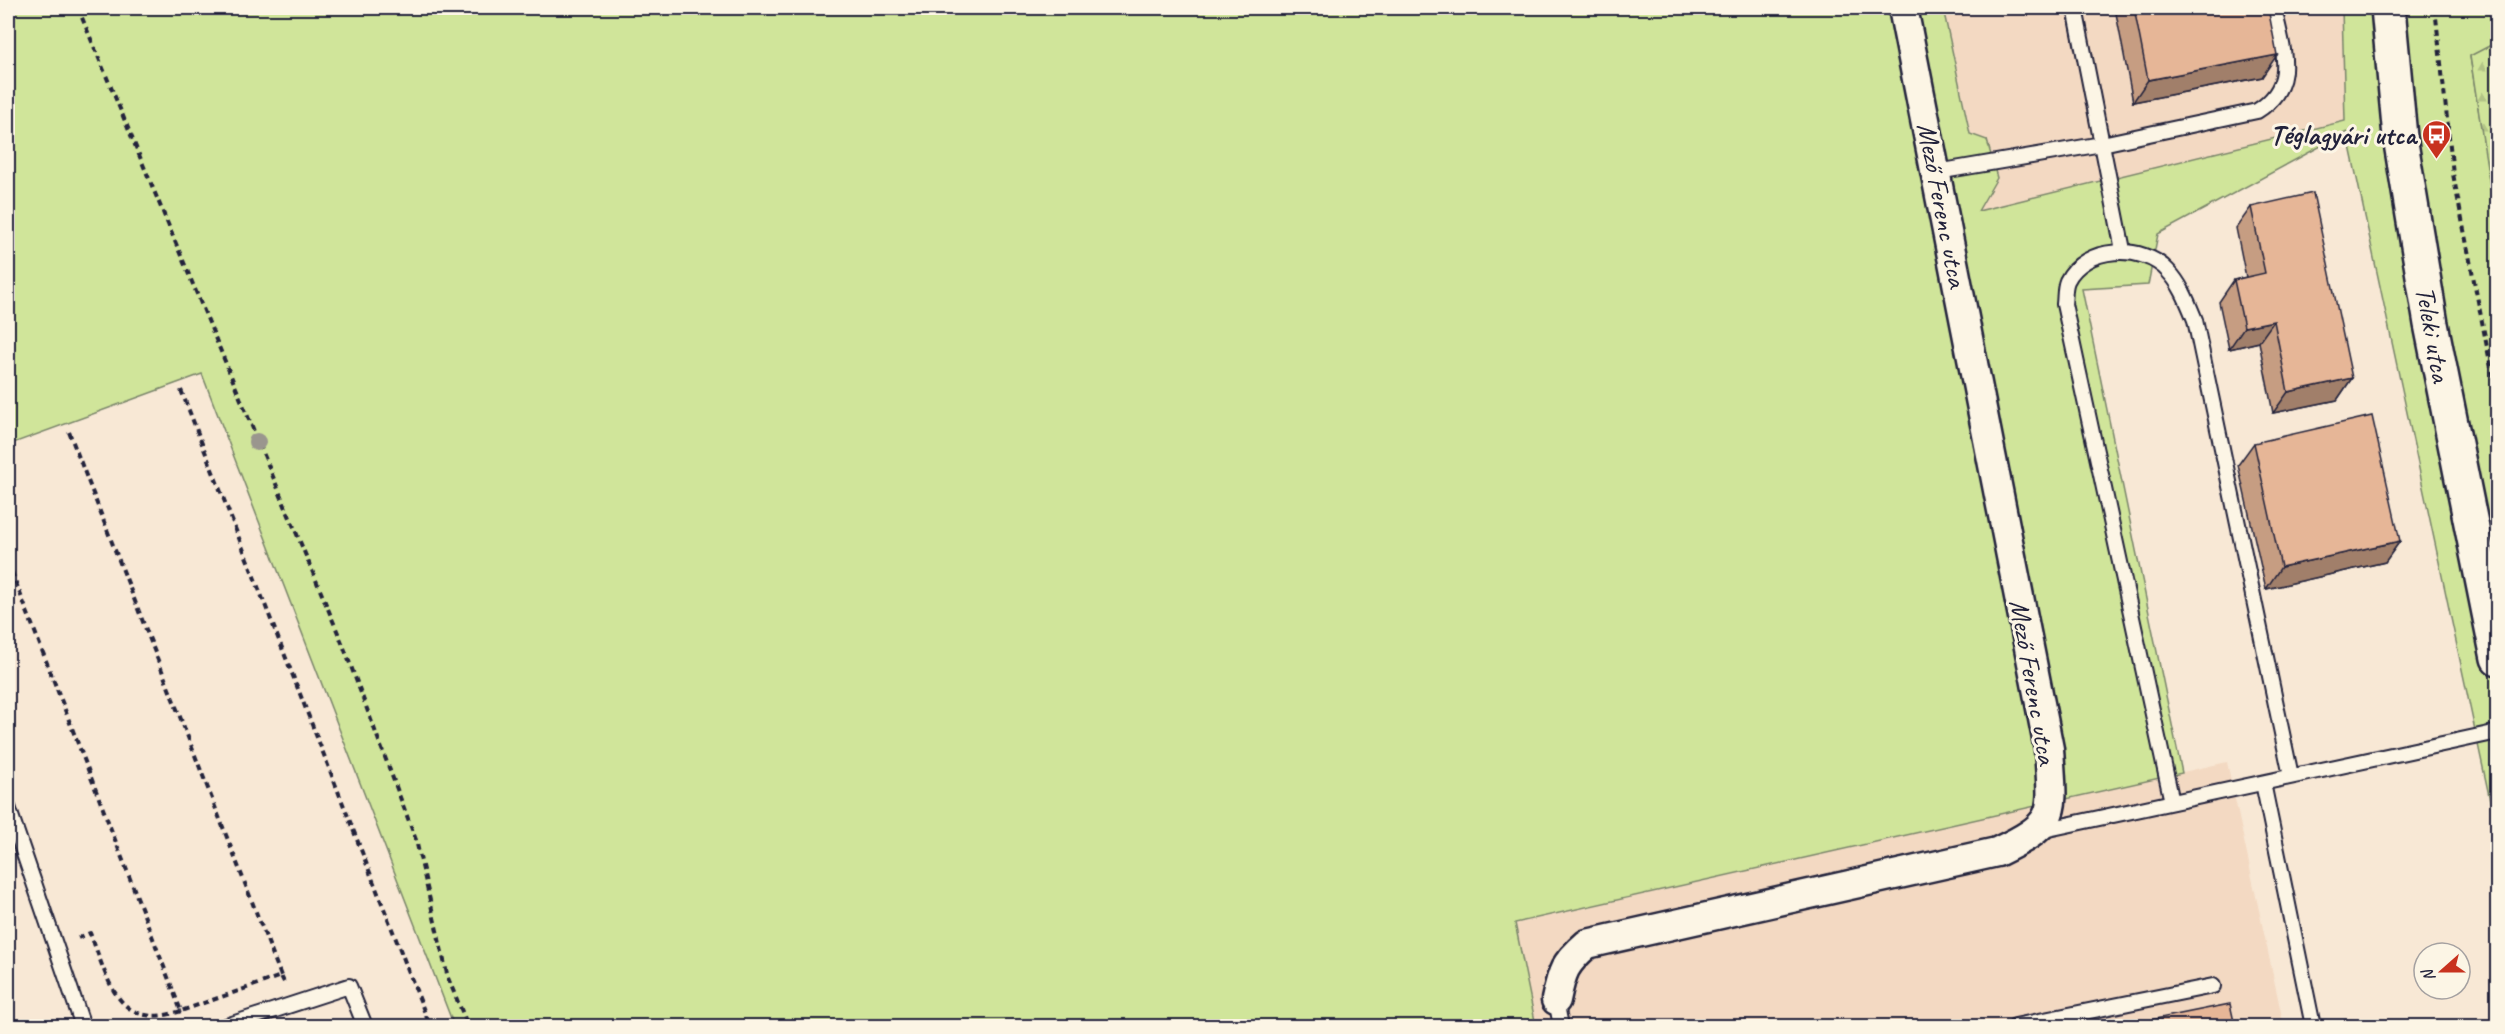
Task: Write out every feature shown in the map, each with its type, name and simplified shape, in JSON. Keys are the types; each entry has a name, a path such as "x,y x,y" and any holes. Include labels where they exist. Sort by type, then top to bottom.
{"main road":[{"name":"Teleki utca","path":"2388,8 2400,137 2431,324 2498,658"}],"street":[{"name":"Mező Ferenc utca","path":"1558,1013 1562,971 1587,944 1997,852 2035,832 2043,825 2051,810 2049,750 1903,8"}],"lane":[{"path":"2074,8 2122,250"},
{"path":"1937,172 2102,144 2257,111 2277,96 2283,85 2282,46 2274,8"},
{"path":"2172,802 2064,304 2066,284 2073,272 2087,260 2122,250 2149,257 2168,270 2195,320 2291,776"},
{"path":"2035,832 2498,732"},
{"path":"2263,783 2313,1026"},
{"path":"8,807 83,1026"},
{"path":"226,1026 349,986 365,1026"},
{"path":"2015,1026 2213,986"}],"path":[{"path":"78,8 343,645 416,840 448,978 468,1026"},
{"path":"2435,8 2453,174 2498,403"},
{"path":"181,390 430,1026"},
{"path":"69,432 293,1005"},
{"path":"8,562 182,1011"},
{"path":"55,946 90,933 112,991 125,1006 150,1017 167,1016 281,976"}],"shaded area":[{"path":"1943,8 2342,8 2345,121 1977,212 1971,134"},
{"path":"2227,762 2284,1026 1536,1026 1514,924"}],"green space":[{"path":"8,8 1943,8 1970,134 1987,140 1997,178 1978,211 2345,121 2342,8 2497,8 2497,42 2470,57 2498,232 2497,833 2347,132 2158,234 2148,285 2082,289 2182,773 1515,923 1536,1026 454,1026 202,374 8,445"},
{"path":"2497,42 2497,232 2470,56"}],"building":[{"path":"2134,8 2268,8 2277,55 2148,80"},
{"path":"2313,193 2352,378 2288,392 2274,321 2244,327 2234,280 2265,273 2251,207"},
{"path":"2372,416 2400,541 2281,567 2254,443"},
{"path":"2230,1004 2235,1026 2121,1026"}],"place":[{"name":"Téglagyári utca","path":"2437,160"}]}
